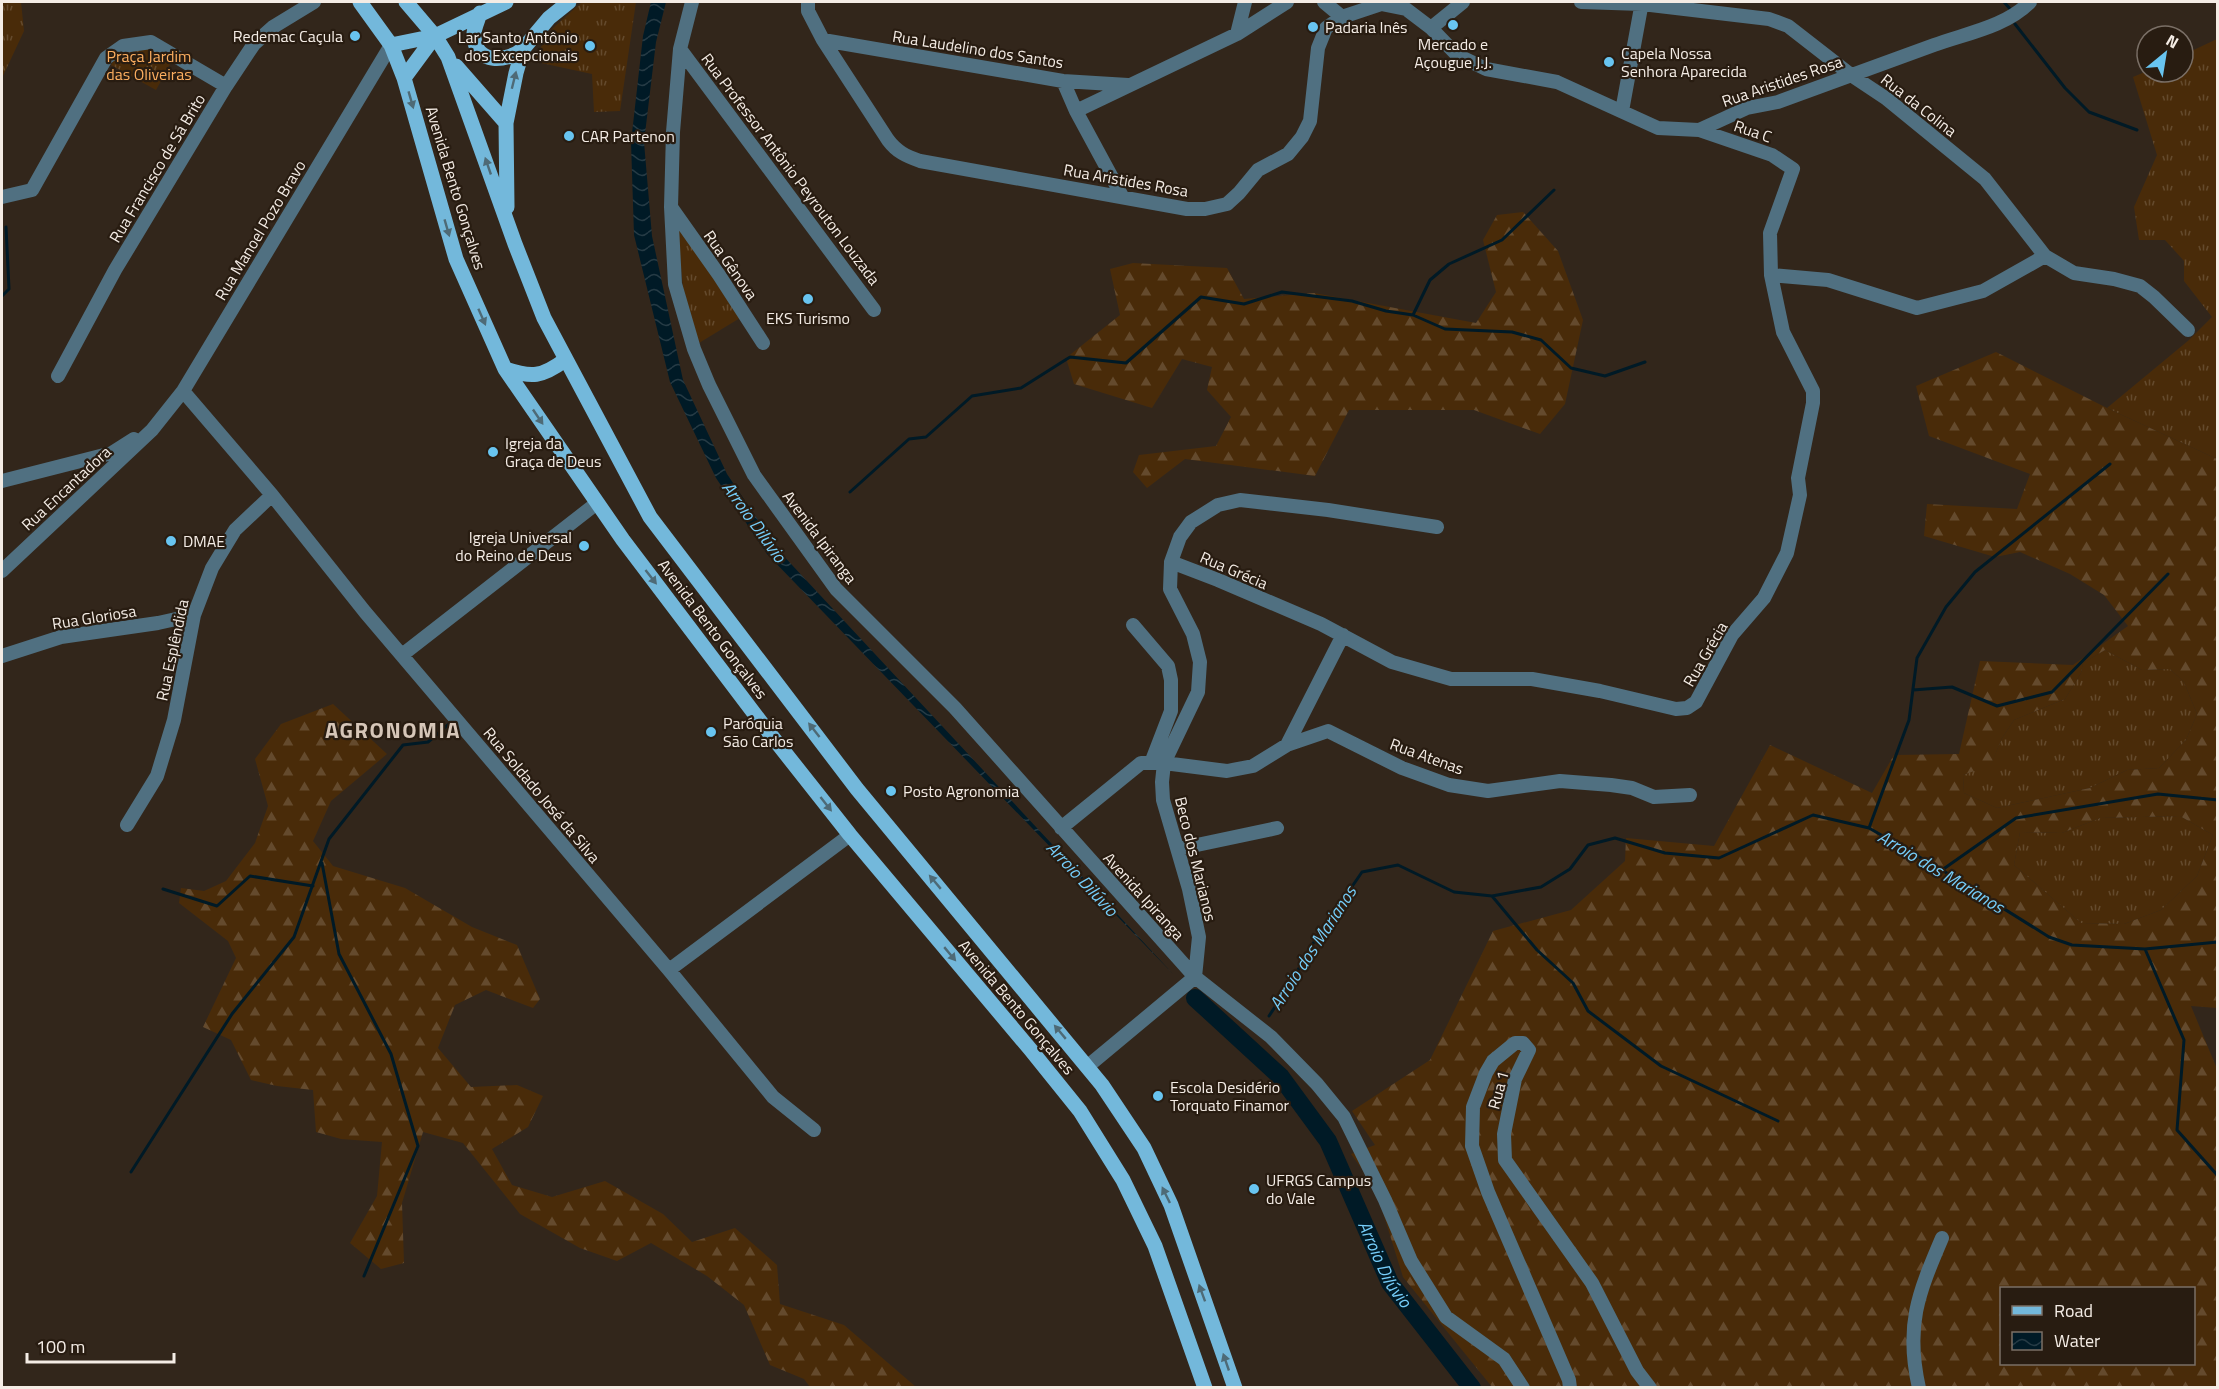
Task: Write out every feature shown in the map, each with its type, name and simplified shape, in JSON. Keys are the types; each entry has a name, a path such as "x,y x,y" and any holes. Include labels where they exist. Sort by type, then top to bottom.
{"main road":[{"name":"Avenida Bento Gonçalves","path":"360,2 391,45 404,78 456,259 505,369 597,503 763,725 850,835 1075,1104 1123,1180 1155,1246 1205,1388"},
{"name":"Avenida Bento Gonçalves","path":"406,2 435,36 448,57 544,318 650,517 857,789 1088,1066 1144,1148 1171,1205 1235,1388"},
{"path":"391,45 435,36 506,2"},
{"path":"480,14 474,34 478,49 491,58 505,60 524,49 549,18 568,2"},
{"path":"404,78 435,36"},
{"path":"507,222 506,123 513,81 524,49"},
{"path":"448,57 506,123"},
{"path":"505,369 525,376 538,375 555,368 566,360"}],"street":[{"name":"Rua Francisco de Sá Brito","path":"58,376 115,270 226,86 254,44 273,27 314,2"},
{"name":"Avenida Ipiranga","path":"692,2 680,49 673,132 670,207 675,285 694,349 709,385 754,475 836,589 956,708 1195,977"},
{"name":"Rua Aristides Rosa","path":"808,2 808,11 823,40 888,140 905,156 920,161 1187,209 1205,209 1227,204 1258,170 1288,154 1302,137 1310,121 1318,48 1326,28 1342,17 1381,4 1406,9 1431,28 1457,55 1486,69 1557,82 1658,128 1699,130 1747,108 1778,102 2001,22 2019,13 2030,2"},
{"path":"1237,34 1245,2"},
{"name":"Rua Laudelino dos Santos","path":"1076,111 1237,34 1287,2"},
{"path":"1324,2 1342,17"},
{"path":"1431,28 1463,2"},
{"name":"Rua da Colina","path":"1581,2 1642,3 1769,19 1788,26 1851,75 1887,99 1985,179 2045,256 2074,273 2114,279 2140,286 2188,330"},
{"path":"1622,111 1642,3"},
{"name":"Rua Laudelino dos Santos","path":"823,40 1063,81 1128,85"},
{"path":"2,197 32,190 106,58 123,46 151,42 226,86"},
{"name":"Rua Manoel Pozo Bravo","path":"152,430 183,391 391,45"},
{"name":"Rua Professor Antônio Peyrouton Louzada","path":"680,49 874,310"},
{"path":"1063,81 1076,111 1122,196"},
{"name":"Rua C","path":"1699,130 1772,155 1794,169"},
{"name":"Rua Grécia","path":"1171,562 1218,580 1342,635 1392,662 1451,679 1532,679 1600,691 1676,709 1687,708 1696,702 1732,635 1764,598 1787,553 1800,495 1798,478 1813,403 1813,391 1784,332 1771,275 1770,233 1794,169"},
{"name":"Rua Gênova","path":"670,207 719,275 763,343"},
{"path":"1771,275 1828,280 1916,308 1983,291 2045,256"},
{"name":"Rua Soldado José da Silva","path":"183,391 773,1097 814,1130"},
{"path":"2,481 112,453 127,442 152,430"},
{"name":"Rua Encantadora","path":"2,571 152,430"},
{"path":"2,472 110,444 127,442"},
{"name":"Rua Esplêndida","path":"127,825 157,776 174,720 194,615 212,567 235,530 272,495"},
{"name":"Beco dos Marianos","path":"1195,977 1199,937 1189,889 1163,800 1157,763 1198,692 1200,663 1193,634 1170,589 1171,562 1180,537 1191,522 1218,505 1240,500 1328,510 1437,527"},
{"path":"402,655 597,503"},
{"name":"Rua Gloriosa","path":"2,656 61,637 158,623 194,615"},
{"path":"1061,828 1134,766 1140,763 1157,763 1171,711 1171,680 1168,666 1132,625"},
{"path":"1287,745 1342,635"},
{"name":"Rua Atenas","path":"1157,763 1227,771 1253,766 1287,745 1328,731 1402,768 1449,785 1488,791 1560,781 1611,784 1654,796 1690,795"},
{"path":"1178,849 1277,828"},
{"path":"669,970 850,835"},
{"path":"1088,1066 1195,977 1271,1037 1317,1084 1349,1128 1385,1200 1411,1261 1446,1317 1504,1359 1523,1388"},
{"name":"Rua 1","path":"1570,1388 1569,1380 1488,1192 1472,1146 1473,1107 1486,1073 1493,1061 1515,1043 1520,1042 1527,1045 1529,1050 1515,1079 1504,1134 1505,1160 1592,1283 1637,1371 1650,1388"},
{"path":"1919,1388 1913,1362 1912,1324 1924,1280 1942,1238"}],"green space":[{"path":"2,2 21,2 24,31 2,78"},
{"path":"582,2 636,2 620,111 594,112 592,74 532,61 553,28"},
{"path":"2217,39 2217,459 2107,408 2189,340 2212,317 2184,281 2184,261 2165,240 2139,240 2134,207 2157,155 2135,84 2195,84 2195,49"},
{"name":"Praça Jardim das Oliveiras","path":"155,47 174,57 156,90 111,65 117,55"},
{"path":"1523,212 1558,251 1583,320 1565,404 1540,434 1474,410 1349,410 1315,476 1185,459 1147,488 1133,472 1139,455 1216,446 1231,417 1207,390 1212,367 1182,359 1152,408 1074,384 1066,358 1120,315 1110,269 1133,263 1227,268 1244,299 1314,293 1476,323 1496,292 1483,240 1497,215"},
{"path":"677,224 740,318 699,343 683,287"},
{"path":"1996,352 2107,408 2217,459 2217,1008 2191,1006 2217,1069 2217,1387 1492,1387 1403,1277 1375,1187 1351,1154 1375,1145 1352,1111 1430,1060 1493,931 1571,910 1625,861 1626,838 1714,846 1770,745 1872,793 1894,755 1959,754 1980,661 2073,665 2128,626 2104,595 2070,574 2020,552 1995,557 1924,536 1927,504 2017,509 2030,474 1929,436 1916,386","holes":["2105,650 2142,670 2170,669 2184,682 2197,714 2186,740 2159,768 2127,770 2090,788 1997,808 1964,793 1963,775 1991,765 2002,738 2014,720 2065,699 2081,673 2083,663","2180,816 2213,835 2197,876 2161,910 2124,924 2081,923 2014,865 2020,832 2062,833 2100,818"]},
{"path":"2105,650 2142,670 2170,669 2184,682 2197,714 2186,740 2159,768 2127,770 2090,788 1997,808 1964,793 1963,775 1991,764 2002,738 2014,720 2065,699 2081,673 2083,663"},
{"path":"333,704 387,754 331,801 313,841 333,866 405,888 472,927 517,945 540,999 533,1008 486,990 455,1005 438,1048 471,1087 517,1085 543,1096 528,1127 492,1149 512,1185 552,1197 605,1181 663,1214 692,1242 735,1228 777,1265 780,1304 844,1325 916,1387 810,1387 804,1379 770,1365 744,1305 707,1276 651,1243 617,1261 580,1248 520,1214 463,1143 423,1132 402,1203 404,1263 381,1269 350,1243 377,1196 382,1142 341,1139 316,1132 313,1090 251,1080 231,1040 203,1027 236,958 228,941 179,903 181,888 204,891 226,881 255,843 268,806 255,759 281,724"},
{"path":"2180,816 2213,835 2197,876 2161,910 2124,924 2081,923 2014,865 2020,832 2062,833 2100,818"}],"water":[{"name":"Arroio Dilúvio","path":"651,2 666,2 656,42 644,142 652,236 683,380 727,474 779,551 1174,975 767,554 716,478 670,382 634,235 631,142 643,36"}],"waterway":[{"path":"2004,2 2011,10"},
{"path":"2015,24 2065,88 2089,112 2137,130"},
{"path":"1413,315 1430,280 1449,264 1502,240 1554,190"},
{"path":"2,296 9,289 6,227"},
{"path":"850,492 909,439 926,437 972,396 1021,388 1070,357 1126,363 1201,297 1244,304 1282,292 1352,301 1386,311 1413,315 1445,329 1512,332 1541,340 1571,368 1605,376 1645,362"},
{"path":"1869,828 1909,720 1917,658 1946,607 1975,572 2110,464"},
{"path":"1913,690 1952,687 1997,706 2052,692 2168,574"},
{"path":"131,1172 232,1014 294,937 329,839 403,745 428,742 449,724"},
{"path":"1942,870 2016,818 2158,794 2218,800"},
{"name":"Arroio dos Marianos","path":"1269,1016 1312,945 1362,872 1398,865 1454,892 1492,896 1541,887 1570,869 1588,845 1615,838 1665,853 1719,858 1813,815 1869,828 1942,870 2049,937 2072,945 2145,949 2218,942"},
{"path":"322,863 339,954 391,1054 418,1146 364,1276"},
{"path":"163,889 217,906 250,876 313,886"},
{"path":"1492,896 1537,950 1573,983 1588,1011 1661,1066 1778,1121"},
{"path":"2145,949 2184,1040 2177,1130 2218,1176"},
{"name":"Arroio Dilúvio","path":"1195,998 1281,1077 1328,1141 1390,1283 1472,1388"}],"place":[{"name":"Mercado e Açougue J.J.","path":"1453,25"},
{"name":"Padaria Inês","path":"1313,27"},
{"name":"Redemac Caçula","path":"355,36"},
{"name":"Lar Santo Antônio dos Excepcionais","path":"590,46"},
{"name":"Capela Nossa Senhora Aparecida","path":"1609,62"},
{"name":"CAR Partenon","path":"569,136"},
{"name":"EKS Turismo","path":"808,299"},
{"name":"Igreja da Graça de Deus","path":"493,452"},
{"name":"DMAE","path":"171,541"},
{"name":"Igreja Universal do Reino de Deus","path":"584,546"},
{"name":"Paróquia São Carlos","path":"711,732"},
{"name":"Posto Agronomia","path":"891,791"},
{"name":"Escola Desidério Torquato Finamor","path":"1158,1096"},
{"name":"UFRGS Campus do Vale","path":"1254,1189"}],"district":[{"name":"AGRONOMIA","path":"393,730"}]}
